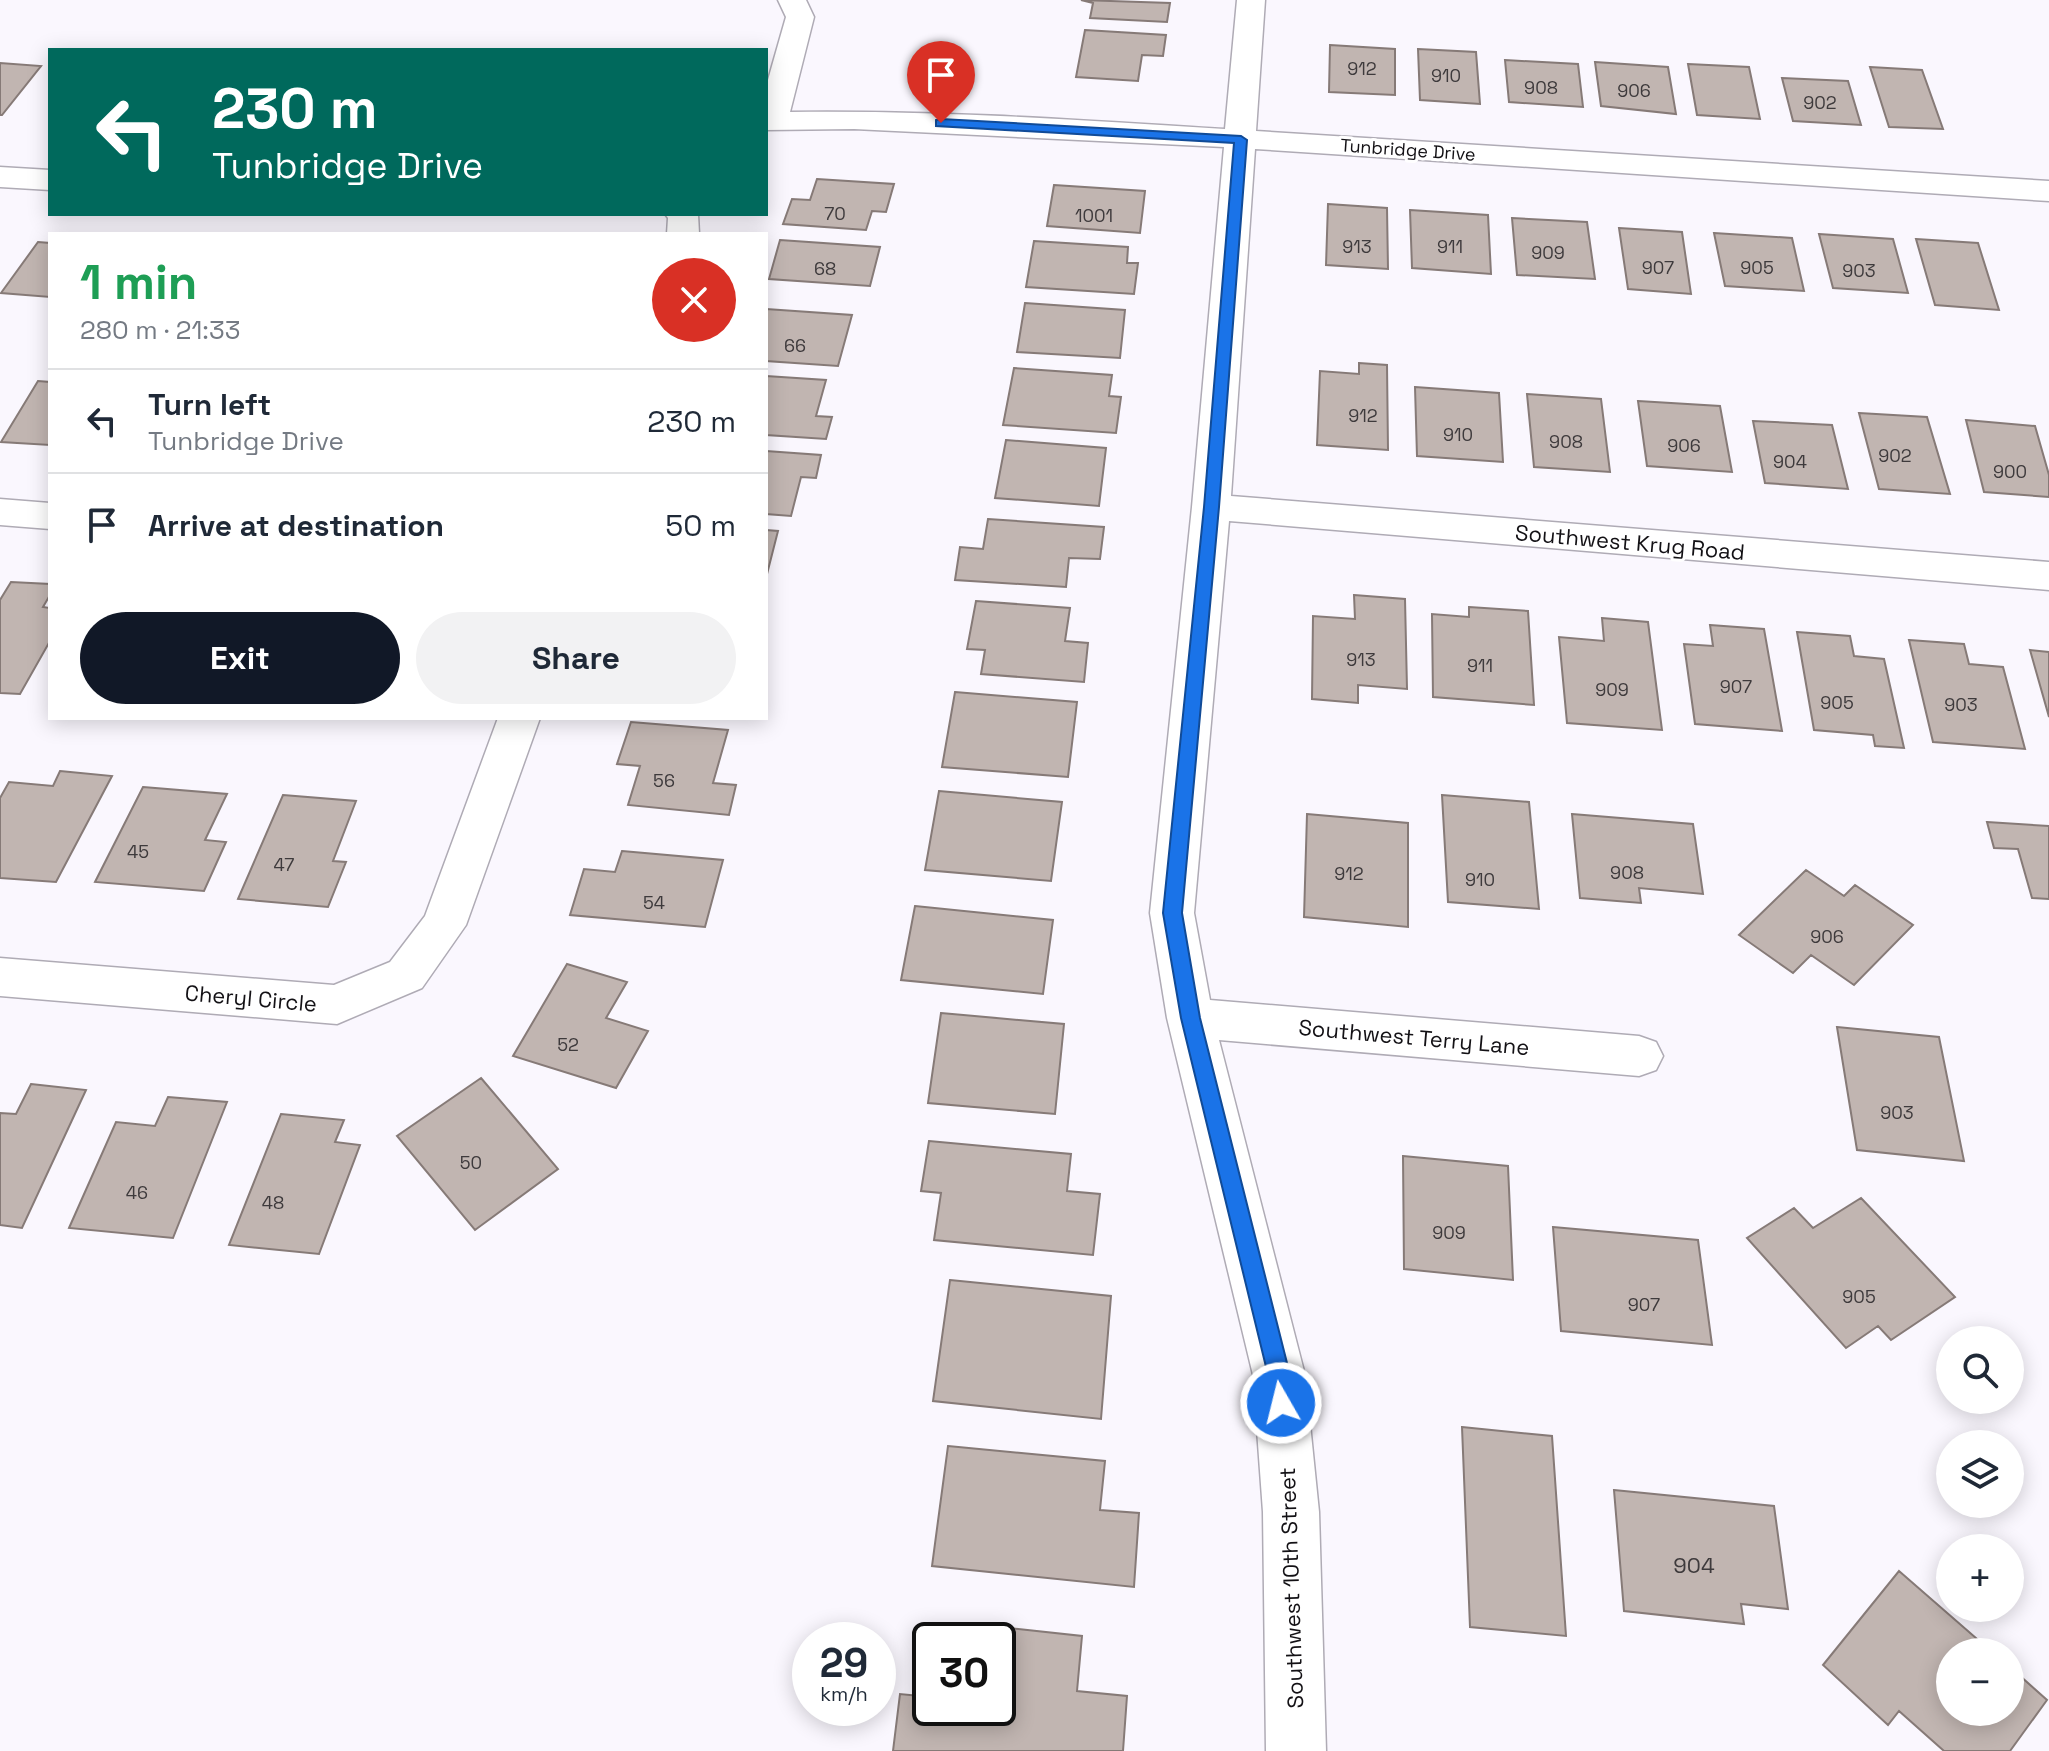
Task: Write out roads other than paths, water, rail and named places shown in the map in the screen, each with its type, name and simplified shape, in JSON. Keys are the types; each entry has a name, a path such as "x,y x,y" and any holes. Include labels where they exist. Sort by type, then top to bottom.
{"street":[{"path":"769,120 800,17 792,0"},
{"name":"Southwest 10th Street","path":"1251,0 1211,507 1172,913 1190,1018 1279,1375 1291,1512 1296,1751"},
{"name":"Tunbridge Drive","path":"769,120 1084,129 2049,191"},
{"path":"0,177 48,180"},
{"name":"Southwest Krug Road","path":"1211,507 2049,576"},
{"path":"0,512 48,516"},
{"name":"Cheryl Circle","path":"0,977 337,1005 406,975 444,925 518,720"},
{"name":"Southwest Terry Lane","path":"1190,1018 1639,1056"}]}
